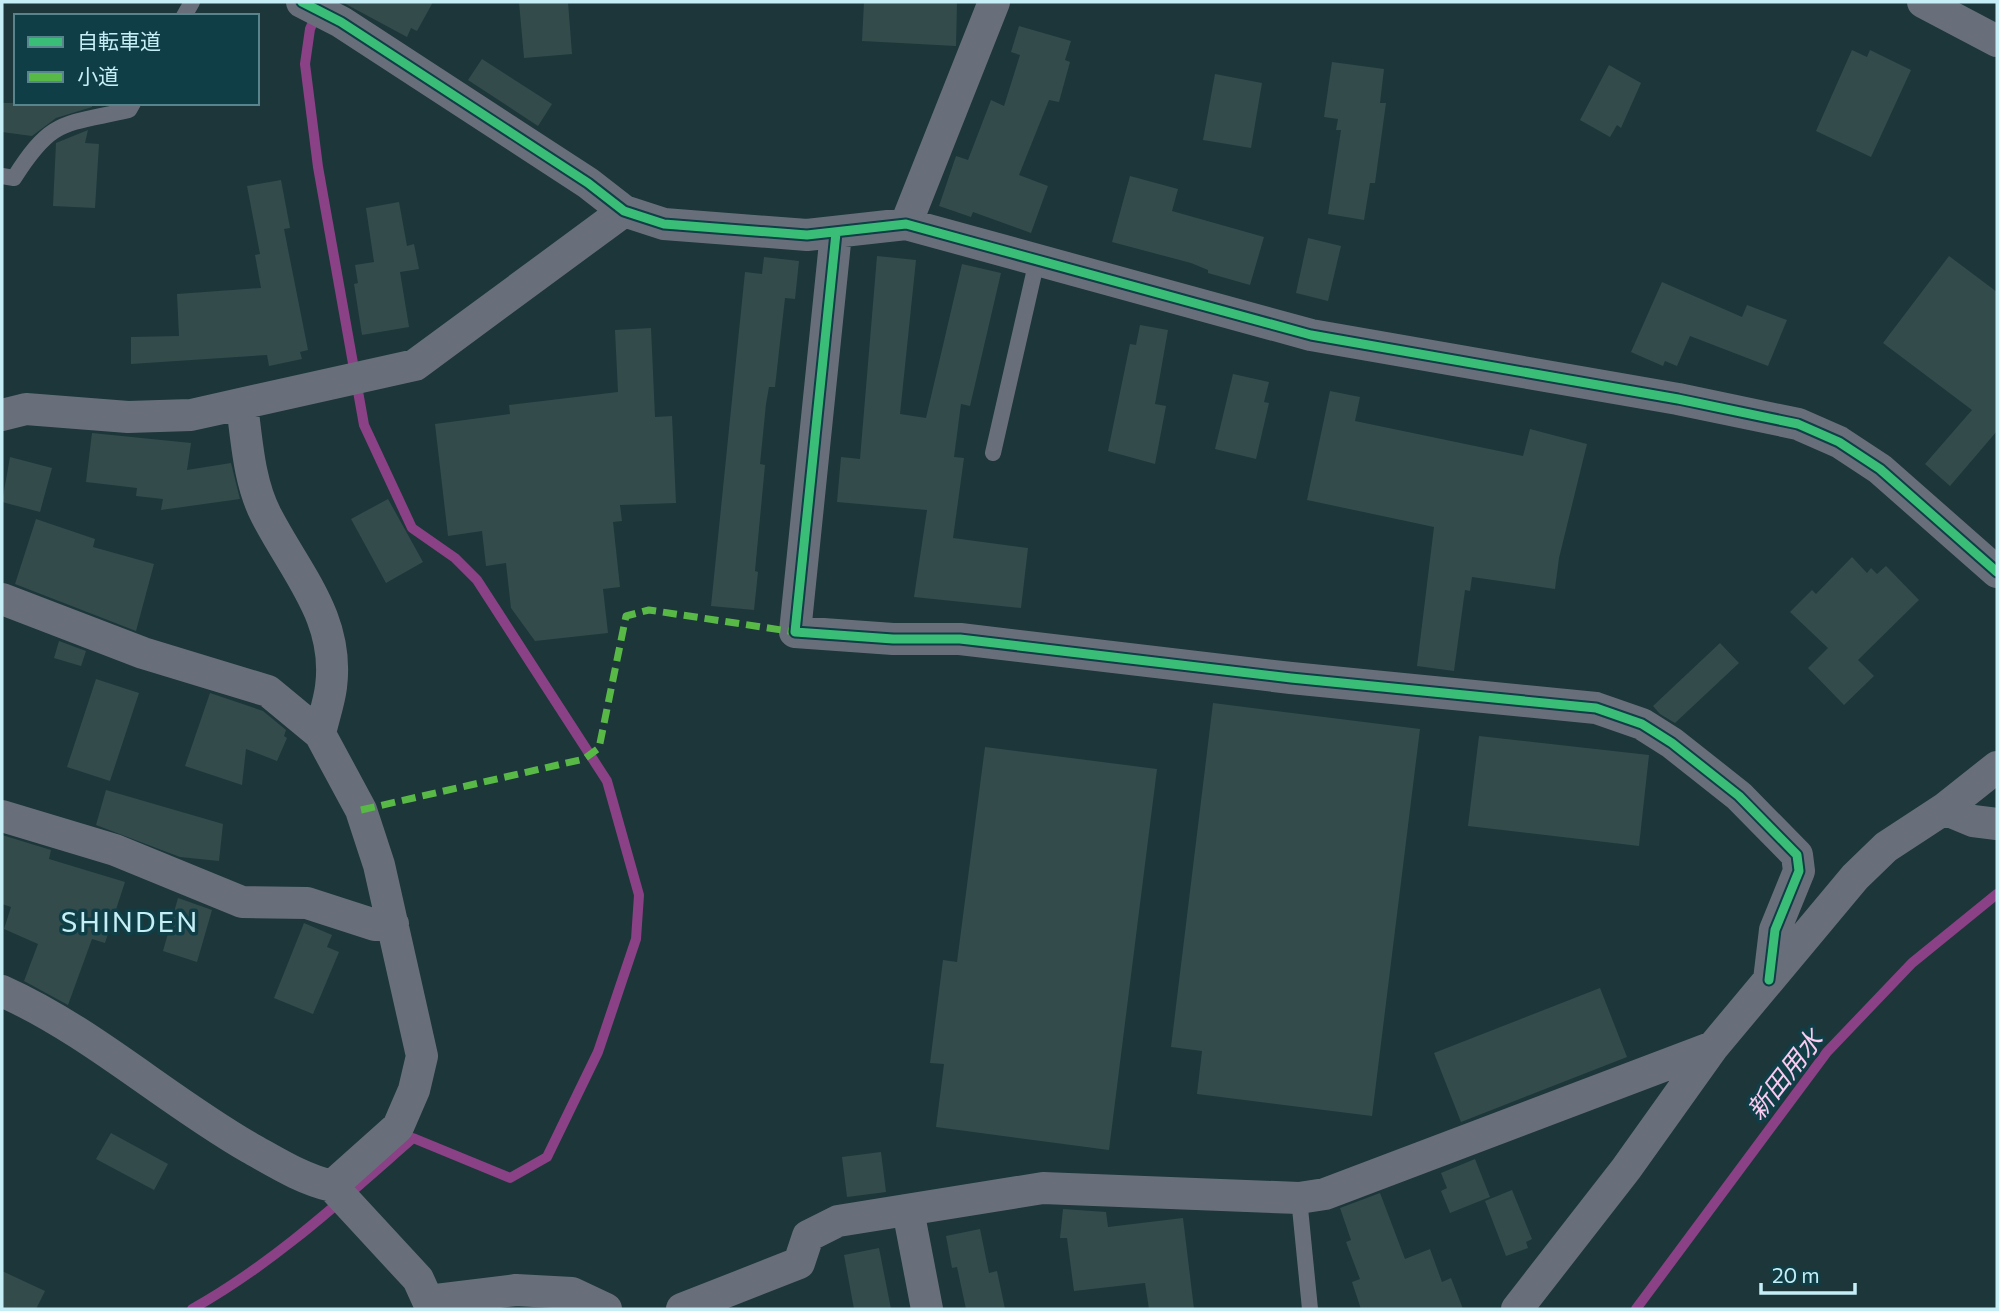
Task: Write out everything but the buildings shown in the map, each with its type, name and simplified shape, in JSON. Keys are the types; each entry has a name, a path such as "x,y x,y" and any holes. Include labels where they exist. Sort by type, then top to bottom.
{"street":[{"path":"906,224 994,2"},
{"path":"1923,2 1997,41"},
{"path":"327,9 588,183 624,211 664,224 807,235 906,224 1311,335 1678,399 1798,424 1839,442 1880,469 1997,572"},
{"path":"2,415 26,409 128,417 191,415 415,365 624,211"},
{"path":"836,233 795,632 893,639 960,639 1047,648 1291,678 1596,708 1642,724 1672,743 1739,796 1797,855 1799,871 1775,930 1769,980"},
{"path":"242,405 254,483 265,514 322,611 328,637 331,687 320,734"},
{"path":"2,599 143,653 268,691 320,734 361,810 393,924 422,1056 414,1090 398,1127 340,1194"},
{"path":"1517,1309 1626,1168 1713,1047 1854,877 1886,847 1944,809 1997,767"},
{"path":"1944,809 1973,821 1997,824"},
{"path":"2,816 114,850 243,902 307,903 375,925 393,924"},
{"path":"2,991 61,1022 206,1123 310,1181 340,1194 418,1279 421,1305 516,1290 572,1293 606,1309"},
{"path":"682,1309 799,1263 808,1236 838,1221 1043,1188 1299,1198 1325,1194 1713,1047"},
{"path":"908,1210 927,1309"}],"lane":[{"path":"2,176 14,178 36,144 55,127 129,110 131,105"},
{"path":"993,453 1037,260"},
{"path":"1299,1198 1310,1309"}],"waterway":[{"path":"192,1309 279,1251 413,1138 510,1178 547,1157 598,1052 636,939 639,895 607,781 477,580 455,558 412,528 364,425 318,167 305,64 310,29 316,15"},
{"name":"新田用水","path":"1636,1309 1827,1052 1912,963 1997,894"}],"marked path":[{"path":"361,810 584,759 599,748 626,616 649,610 795,632"}],"cycle path":[{"path":"302,2 341,22 588,183 624,211 664,224 807,235 906,224 1311,335 1678,399 1798,424 1839,442 1880,469 1997,572"},
{"path":"836,233 795,632 893,639 960,639 1291,678 1596,708 1642,724 1672,743 1739,796 1797,855 1799,871 1775,930 1769,980"}],"district":[{"name":"SHINDEN","path":"130,922"}]}
